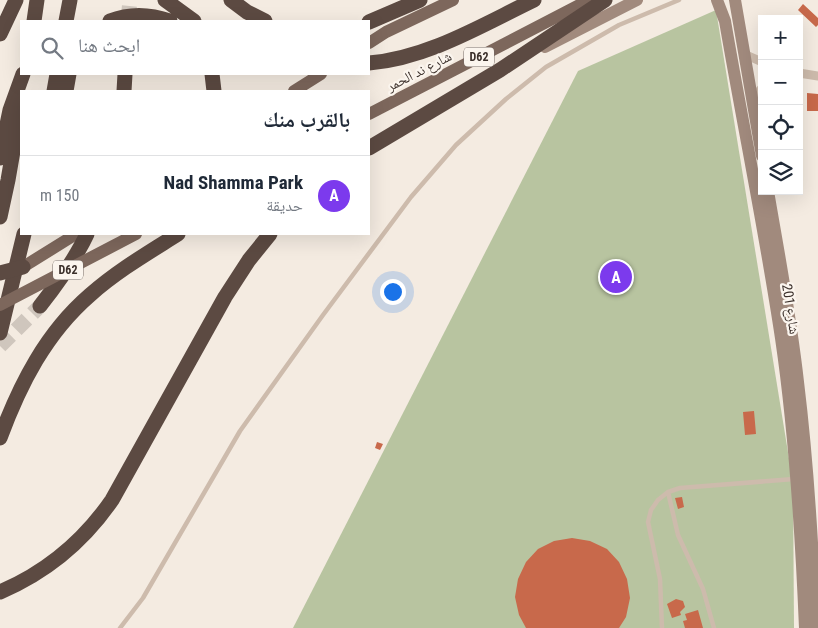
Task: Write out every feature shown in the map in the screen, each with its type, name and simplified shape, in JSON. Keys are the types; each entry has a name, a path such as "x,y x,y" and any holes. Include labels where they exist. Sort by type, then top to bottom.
{"highway":[{"path":"0,34 10,17 16,0"},
{"path":"34,20 37,0"},
{"path":"66,20 70,0"},
{"path":"165,0 193,20"},
{"path":"231,0 247,12 263,20"},
{"path":"370,22 420,0"},
{"path":"370,63 406,57 439,46 534,0"},
{"path":"370,147 500,70 605,0"},
{"path":"113,20 141,14 167,20"},
{"path":"23,90 24,75"},
{"path":"0,158 10,110 24,75"},
{"path":"54,90 57,75"},
{"path":"66,90 70,75"},
{"path":"124,90 125,75"},
{"path":"212,75 214,90"},
{"path":"0,217 20,111"},
{"path":"0,333 24,235"},
{"path":"40,306 56,286 87,235"},
{"path":"0,438 17,394 26,377 45,346 68,317 103,284 176,235"},
{"path":"0,592 50,565 84,536 102,515 225,297 249,260 269,235"},
{"path":"0,273 23,267"}],"main road":[{"path":"370,42 386,32 453,0"},
{"name":"شارع ند الحمر","path":"370,113 589,0"},
{"path":"296,90 319,75"},
{"name":"D62","path":"0,279 74,235"},
{"name":"D62","path":"0,305 134,235"}],"street":[{"path":"500,70 637,0"},
{"name":"شارع 201","path":"717,0 725,20 769,264 786,375 796,479 805,628"},
{"path":"735,0 761,150"},
{"path":"744,54 758,60"},
{"path":"803,74 818,76"},
{"path":"753,108 758,93"},
{"name":"شارع 201","path":"769,195 787,299 807,464 816,628"}],"lane":[{"path":"120,628 143,598 240,431 323,314 399,212 456,145 506,99 546,66 619,25 679,0"},
{"path":"662,628 660,579 648,522 654,504 668,492 680,488 796,479"},
{"path":"668,492 678,535 703,589 714,628"}],"green space":[{"path":"716,10 793,483 794,628 293,628 578,71"}],"building":[{"path":"803,4 818,18 818,25 816,27 798,10"},
{"path":"807,93 818,94 818,111 807,111"},
{"path":"754,411 756,434 745,435 743,412"},
{"path":"377,442 383,444 380,450 375,448"},
{"path":"682,497 684,507 678,509 675,498"},
{"path":"572,538 590,541 607,549 619,562 627,579 630,598 626,617 619,628 526,628 519,615 515,597 518,579 526,562 538,549 554,541"},
{"path":"676,599 683,601 685,607 680,612 681,615 672,618 667,604"},
{"path":"698,610 703,628 685,628 683,621 687,620 685,614"}],"tunnel":[{"path":"128,20 130,0"},
{"path":"0,346 40,306"}],"place":[{"name":"Nad Shamma Park","path":"616,277"}]}
